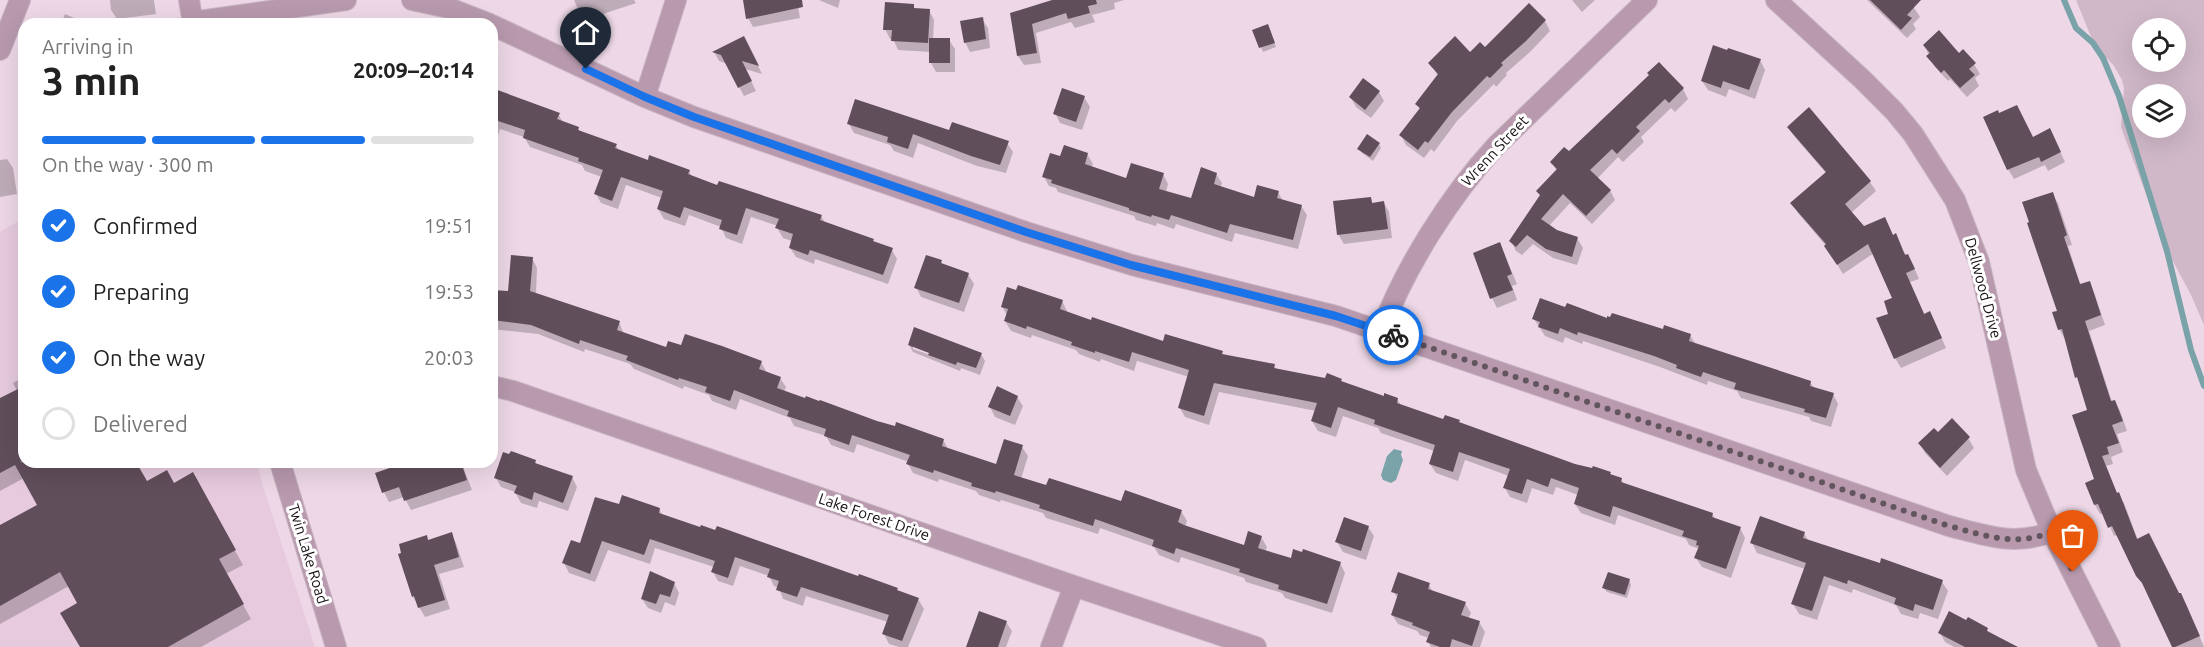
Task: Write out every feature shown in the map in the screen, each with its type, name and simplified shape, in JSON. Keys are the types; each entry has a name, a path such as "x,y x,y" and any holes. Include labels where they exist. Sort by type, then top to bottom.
{"street":[{"path":"0,50 20,0"},
{"path":"189,0 191,18"},
{"path":"225,18 346,0"},
{"path":"412,0 449,8 475,18"},
{"path":"645,97 676,0"},
{"name":"Wrenn Street","path":"1381,331 1392,302 1424,245 1475,168 1647,0"},
{"name":"Dellwood Drive","path":"1776,0 1894,111 1919,143 1955,200 1979,262 2026,470 2052,532 2110,647"},
{"path":"498,27 645,97 694,117 1026,232 1131,265 1291,304 1381,331 1949,526 1999,539 2036,538 2052,532"},
{"name":"Lake Forest Drive","path":"498,388 1256,647"},
{"name":"Twin Lake Road","path":"282,468 336,647"},
{"path":"1051,647 1074,586"}],"shaded area":[{"path":"2076,0 2204,0 2204,325 2166,248 2121,127 2124,88 2114,66 2094,44"},
{"path":"18,222 18,468 258,468 315,647 0,647 0,232"}],"water":[{"path":"1394,449 1402,451 1403,460 1396,480 1391,483 1383,480 1381,475 1387,456"}],"building":[{"path":"743,0 802,0 803,7 746,19"},
{"path":"1052,0 1096,0 1097,4 1088,6 1090,13 1068,19 1066,13 1032,24 1037,53 1017,56 1010,13"},
{"path":"1870,0 1921,0 1907,15 1912,18 1901,30"},
{"path":"885,2 914,4 914,8 930,9 928,43 891,41 892,30 883,30"},
{"path":"1529,3 1546,20 1501,63 1503,65 1490,78 1487,76 1452,112 1428,143 1425,141 1418,150 1399,135 1420,108 1415,104 1438,74 1428,63 1455,36 1470,52 1480,42 1485,47"},
{"path":"983,17 986,39 964,43 960,21"},
{"path":"1268,24 1275,43 1259,48 1252,30"},
{"path":"1939,30 1959,53 1963,49 1976,63 1969,69 1975,75 1960,88 1944,70 1941,73 1926,56 1930,53 1923,45"},
{"path":"744,36 759,66 742,61 752,81 738,88 721,55 712,52"},
{"path":"929,38 950,38 950,63 929,63"},
{"path":"1713,45 1761,59 1749,90 1723,81 1721,88 1701,81"},
{"path":"1659,62 1684,88 1669,103 1665,99 1636,127 1640,131 1617,154 1612,149 1590,170 1611,190 1586,216 1563,194 1541,219 1557,230 1578,237 1572,257 1546,249 1527,235 1516,247 1509,241 1540,195 1536,191 1557,169 1550,162 1564,147 1569,151 1649,75 1647,73"},
{"path":"1363,78 1380,91 1365,110 1349,97"},
{"path":"1062,88 1085,96 1076,122 1053,114"},
{"path":"498,90 560,113 557,119 579,127 578,130 617,144 615,148 648,160 649,155 690,170 688,174 717,185 719,181 822,215 820,220 893,248 883,275 810,250 808,255 789,248 793,234 775,228 779,219 746,208 737,235 719,229 722,220 684,207 680,218 657,209 663,191 621,177 612,201 594,194 603,170 578,161 579,158 523,138 525,130 498,121"},
{"path":"855,99 949,130 952,122 1009,141 1000,165 913,134 908,149 887,142 888,137 847,124"},
{"path":"2017,105 2033,137 2050,128 2061,152 2041,162 2039,157 2007,170 1983,117"},
{"path":"1809,107 1871,181 1845,204 1864,226 1885,217 1893,235 1896,233 1905,255 1908,254 1915,269 1906,273 1924,314 1930,311 1942,338 1894,359 1876,318 1888,314 1884,301 1892,298 1868,244 1837,265 1824,246 1826,244 1790,203 1826,172 1787,127"},
{"path":"1367,134 1380,143 1370,157 1357,149"},
{"path":"1064,145 1088,153 1085,164 1126,178 1131,163 1164,173 1159,189 1191,198 1201,167 1217,173 1214,184 1254,197 1257,185 1279,191 1277,198 1302,205 1293,240 1230,224 1227,233 1171,215 1169,220 1152,215 1151,217 1051,183 1052,180 1042,177 1050,153 1060,156"},
{"path":"2053,192 2067,235 2064,237 2080,284 2090,281 2101,315 2085,321 2111,401 2115,400 2123,421 2112,425 2119,443 2107,447 2109,454 2102,456 2137,539 2149,533 2181,593 2200,636 2175,647 2172,647 2112,526 2108,528 2098,504 2094,505 2085,483 2094,479 2072,415 2087,410 2077,377 2075,378 2062,329 2058,330 2052,312 2057,311 2022,202"},
{"path":"1371,197 1372,203 1384,201 1388,229 1337,235 1333,201"},
{"path":"1500,242 1512,274 1507,276 1513,290 1490,299 1473,253"},
{"path":"511,255 533,257 530,291 620,321 617,330 666,347 668,341 681,345 685,334 762,361 759,369 781,377 777,388 805,398 806,396 820,400 877,421 895,426 896,422 944,439 942,446 996,464 1004,439 1023,445 1014,475 1046,485 1049,478 1121,501 1125,490 1182,510 1178,522 1184,525 1244,545 1248,531 1262,536 1258,548 1291,558 1293,549 1302,552 1303,549 1341,562 1327,604 1278,589 1279,585 1239,572 1240,569 1176,548 1174,554 1152,546 1154,540 1095,519 1093,526 1039,508 1040,505 996,491 995,493 971,486 972,483 934,470 933,473 906,464 910,455 852,435 849,445 824,436 826,429 787,416 789,411 734,390 730,401 705,392 707,387 679,378 678,380 626,360 628,356 580,340 579,344 531,325 498,321 498,290 508,291"},
{"path":"926,255 969,273 959,303 914,288"},
{"path":"1018,285 1063,300 1060,309 1091,320 1092,317 1163,341 1165,334 1223,351 1222,354 1275,364 1274,368 1325,378 1327,373 1342,379 1341,381 1384,396 1384,393 1398,398 1397,403 1443,419 1445,415 1460,420 1459,422 1575,464 1592,468 1593,466 1611,472 1610,474 1622,478 1621,482 1713,513 1712,517 1741,527 1726,569 1694,558 1699,546 1696,545 1697,541 1682,536 1684,531 1613,506 1610,517 1574,504 1579,488 1551,478 1548,487 1527,479 1522,494 1503,488 1510,469 1459,452 1453,472 1429,464 1435,445 1374,424 1375,420 1338,407 1331,428 1311,421 1317,403 1214,383 1204,416 1178,408 1189,370 1132,352 1129,362 1095,351 1095,353 1027,326 1026,329 1004,321 1008,309 1001,307 1007,287 1016,290"},
{"path":"1540,298 1565,307 1567,303 1607,318 1612,313 1663,329 1664,325 1691,334 1689,341 1811,381 1810,386 1834,393 1826,418 1804,412 1805,409 1734,389 1736,383 1703,372 1701,377 1676,368 1677,365 1654,356 1578,332 1577,335 1560,328 1558,334 1538,327 1540,322 1532,319"},
{"path":"914,327 982,353 976,368 957,362 956,365 908,345"},
{"path":"997,386 1018,396 1010,416 988,407"},
{"path":"18,389 18,468 139,468 147,481 167,470 174,483 193,472 236,550 219,559 244,604 168,647 80,647 60,613 77,603 60,572 0,606 0,525 37,505 15,465 0,473 0,398"},
{"path":"1952,418 1970,437 1940,468 1918,443 1934,428 1938,432"},
{"path":"511,451 536,460 535,463 573,476 563,503 534,492 532,500 514,493 517,486 494,478 503,452 509,454"},
{"path":"390,468 463,468 467,480 404,501 399,487 382,493 375,473"},
{"path":"622,495 660,508 659,513 700,527 701,525 715,530 717,526 858,576 859,574 919,598 902,641 882,634 889,615 801,587 797,597 776,590 779,581 767,577 770,569 735,557 728,578 711,572 715,561 650,539 644,555 602,541 590,574 562,563 571,540 580,543 595,497 619,504"},
{"path":"1760,516 1805,532 1803,538 1880,563 1881,558 1943,580 1933,610 1915,604 1913,611 1894,604 1896,598 1848,580 1847,584 1824,576 1812,611 1791,604 1806,563 1750,543"},
{"path":"1344,517 1369,526 1361,551 1335,542"},
{"path":"452,532 459,557 434,565 445,600 418,608 414,596 412,597 398,554 401,553 399,544 427,535 428,540"},
{"path":"650,571 675,582 670,597 660,594 656,604 641,599"},
{"path":"1398,572 1430,583 1428,589 1466,602 1461,615 1480,621 1472,646 1452,639 1450,647 1440,647 1426,642 1430,632 1391,615 1398,594 1391,592"},
{"path":"1608,572 1630,579 1625,595 1602,588"},
{"path":"979,611 1007,621 998,647 966,647"},
{"path":"1949,611 1966,620 1968,617 1988,628 1987,631 2018,647 1965,647 1938,633"}],"waterway":[{"path":"2064,0 2076,28 2093,43 2103,58 2119,96 2167,251 2191,350 2204,386"}],"way so far":[{"path":"1393,335 1949,526 1999,539 2036,538 2052,532 2073,572"}],"route":[{"path":"586,69 694,117 1026,232 1131,265 1336,316 1393,335"}]}
